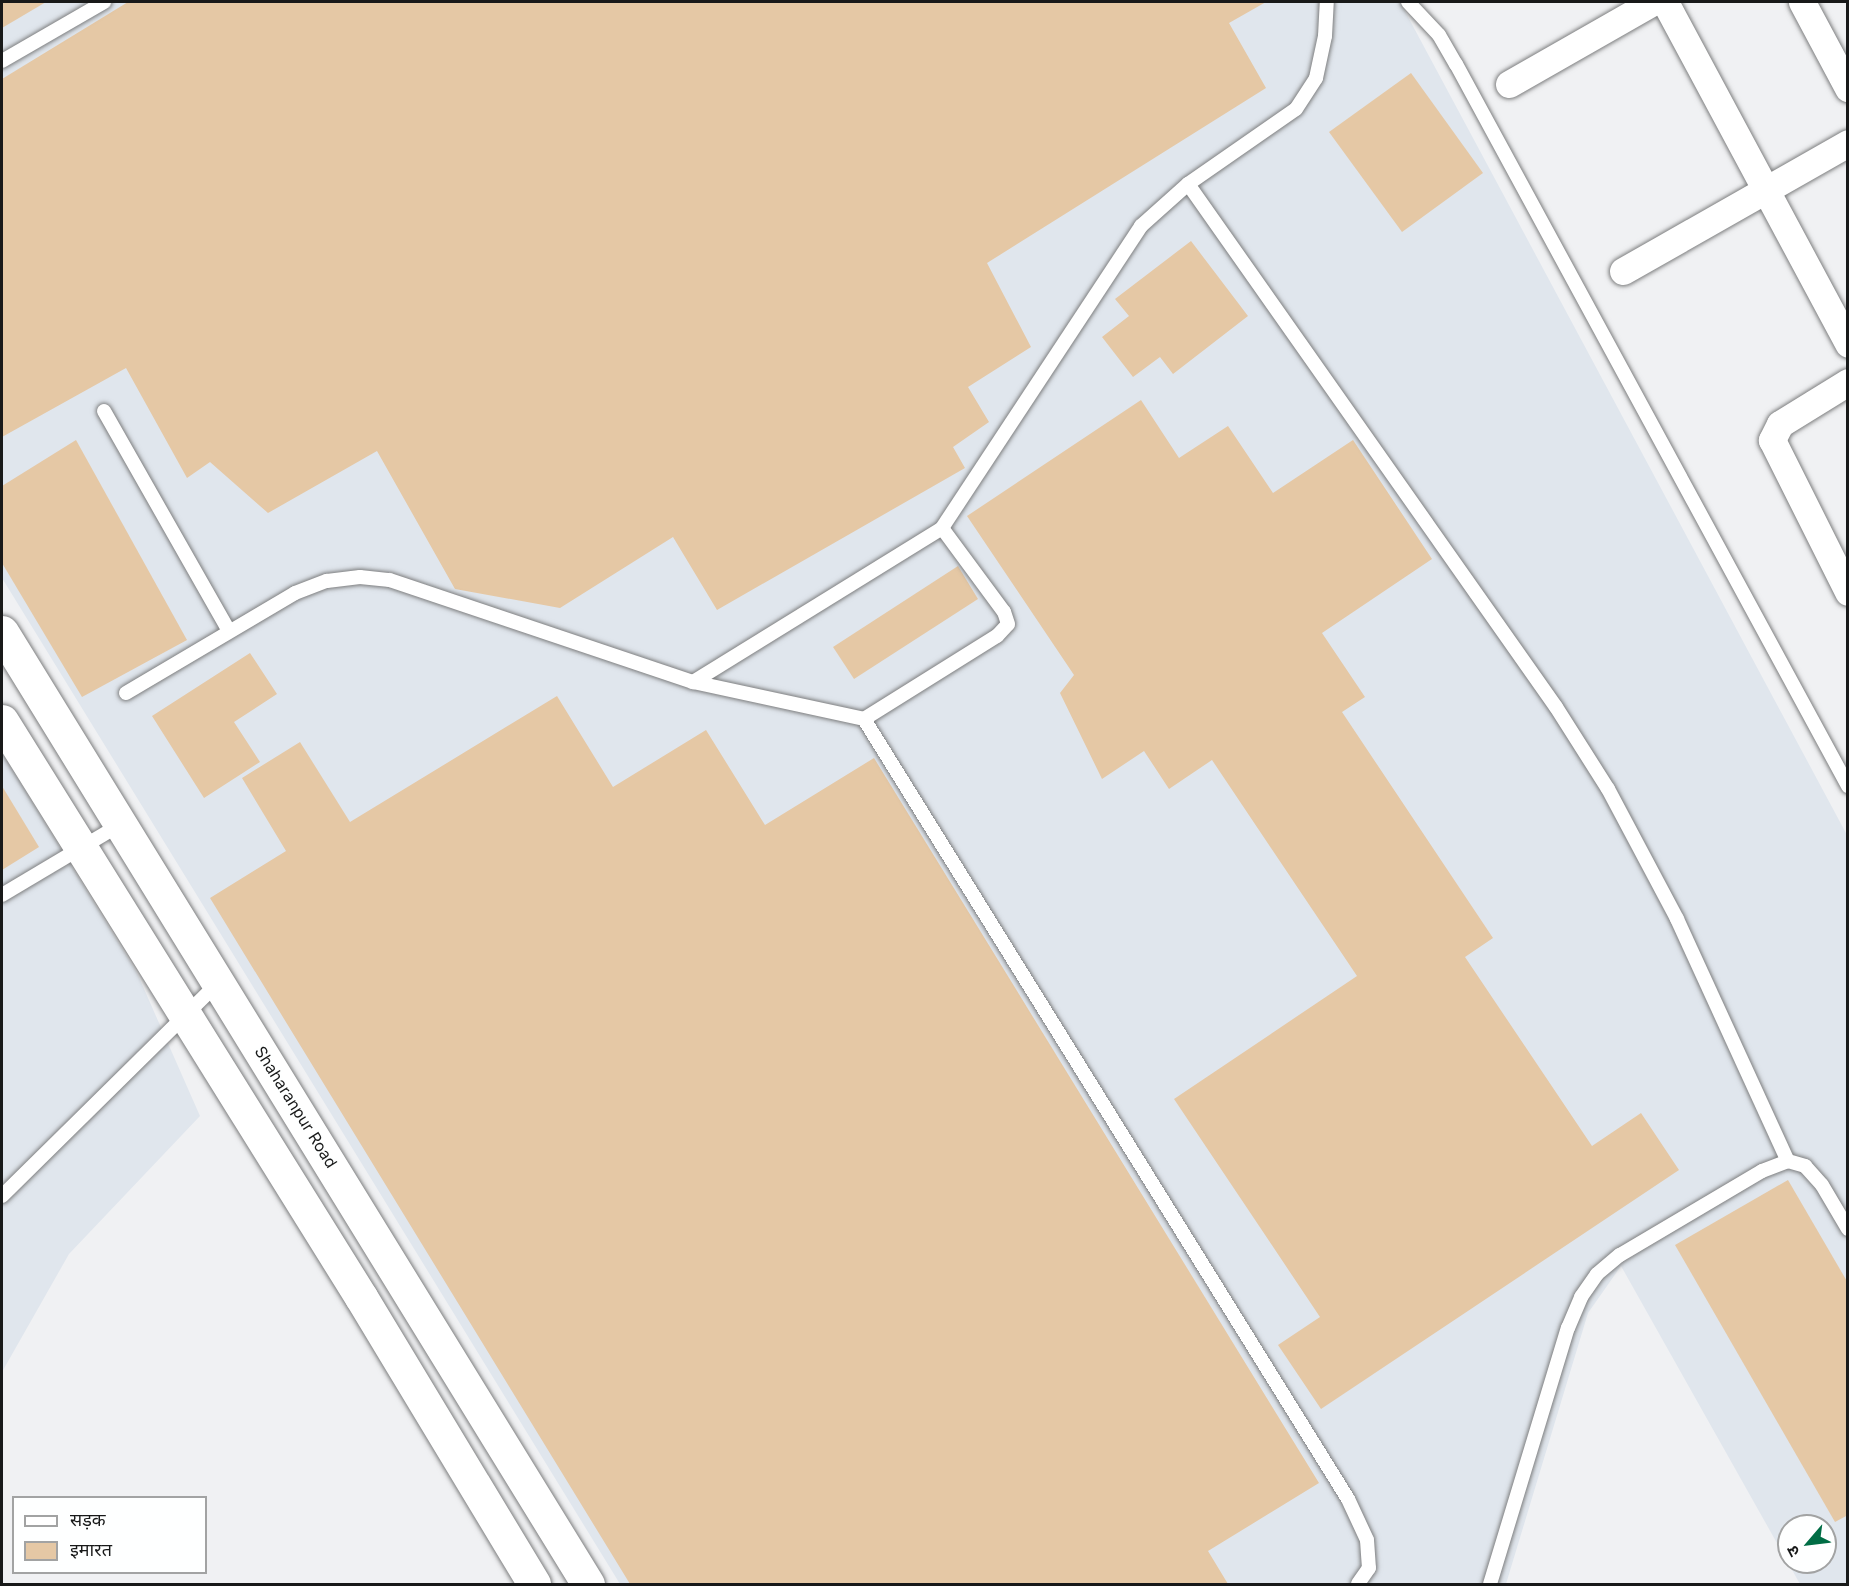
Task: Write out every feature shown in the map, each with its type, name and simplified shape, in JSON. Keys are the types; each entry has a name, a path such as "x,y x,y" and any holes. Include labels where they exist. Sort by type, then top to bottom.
{"main road":[{"name":"Shaharanpur Road","path":"2,632 588,1584"},
{"path":"2,722 534,1584"}],"street":[{"path":"1509,84 1653,2"},
{"path":"1665,2 1848,344"},
{"path":"1802,2 1848,88"},
{"path":"1623,271 1848,143"},
{"path":"1848,382 1780,424 1772,440 1848,592"}],"lane":[{"path":"2,61 104,2"},
{"path":"693,682 942,528 1141,226 1188,184 1296,109 1316,78 1325,36 1328,2"},
{"path":"1408,2 1438,35 1455,64 1848,786"},
{"path":"1188,184 1556,707 1608,789 1677,920 1788,1161"},
{"path":"104,411 228,631"},
{"path":"126,693 295,593 327,581 360,577 390,580 693,682 864,719 997,636 1008,624 1004,612 942,528"},
{"path":"864,719 1348,1500 1367,1540 1369,1568 1358,1584"},
{"path":"2,896 121,824"},
{"path":"2,1196 219,982"},
{"path":"1490,1584 1581,1297 1597,1274 1620,1255 1762,1171 1788,1161 1805,1166 1822,1185 1848,1229"}],"shaded area":[{"path":"2,2 1400,2 1847,835 1847,1584 1800,1584 1794,1574 1837,1574 1837,1514 1777,1514 1777,1543 1621,1266 1588,1313 1506,1584 620,1584 2,578"},
{"path":"2,753 137,973 200,1116 69,1254 2,1372"}],"building":[{"path":"2,2 46,2 2,28"},
{"path":"128,2 1266,2 1229,23 1266,88 987,263 1031,347 968,387 989,422 953,447 965,468 717,610 673,537 560,608 455,589 377,451 268,513 210,462 187,478 126,368 2,437 2,79"},
{"path":"1411,73 1483,173 1402,232 1329,132"},
{"path":"1191,241 1248,316 1173,374 1160,357 1133,377 1102,337 1129,316 1115,299"},
{"path":"1141,400 1179,458 1228,426 1273,493 1353,440 1432,559 1322,633 1365,697 1342,712 1493,938 1465,957 1592,1146 1641,1113 1679,1170 1321,1409 1278,1345 1320,1317 1174,1099 1357,976 1212,760 1169,789 1144,751 1102,779 1060,693 1074,675 967,516"},
{"path":"76,440 187,640 82,697 2,563 2,486"},
{"path":"958,566 978,599 854,679 833,647"},
{"path":"250,653 277,694 234,722 260,762 204,798 152,716"},
{"path":"557,696 613,787 706,730 765,825 874,758 1319,1483 1208,1551 1228,1584 630,1584 210,898 286,851 242,778 300,742 350,822"},
{"path":"2,786 39,847 2,870"},
{"path":"1788,1180 1848,1283 1848,1515 1837,1521 1837,1514 1830,1514 1675,1245"}]}
